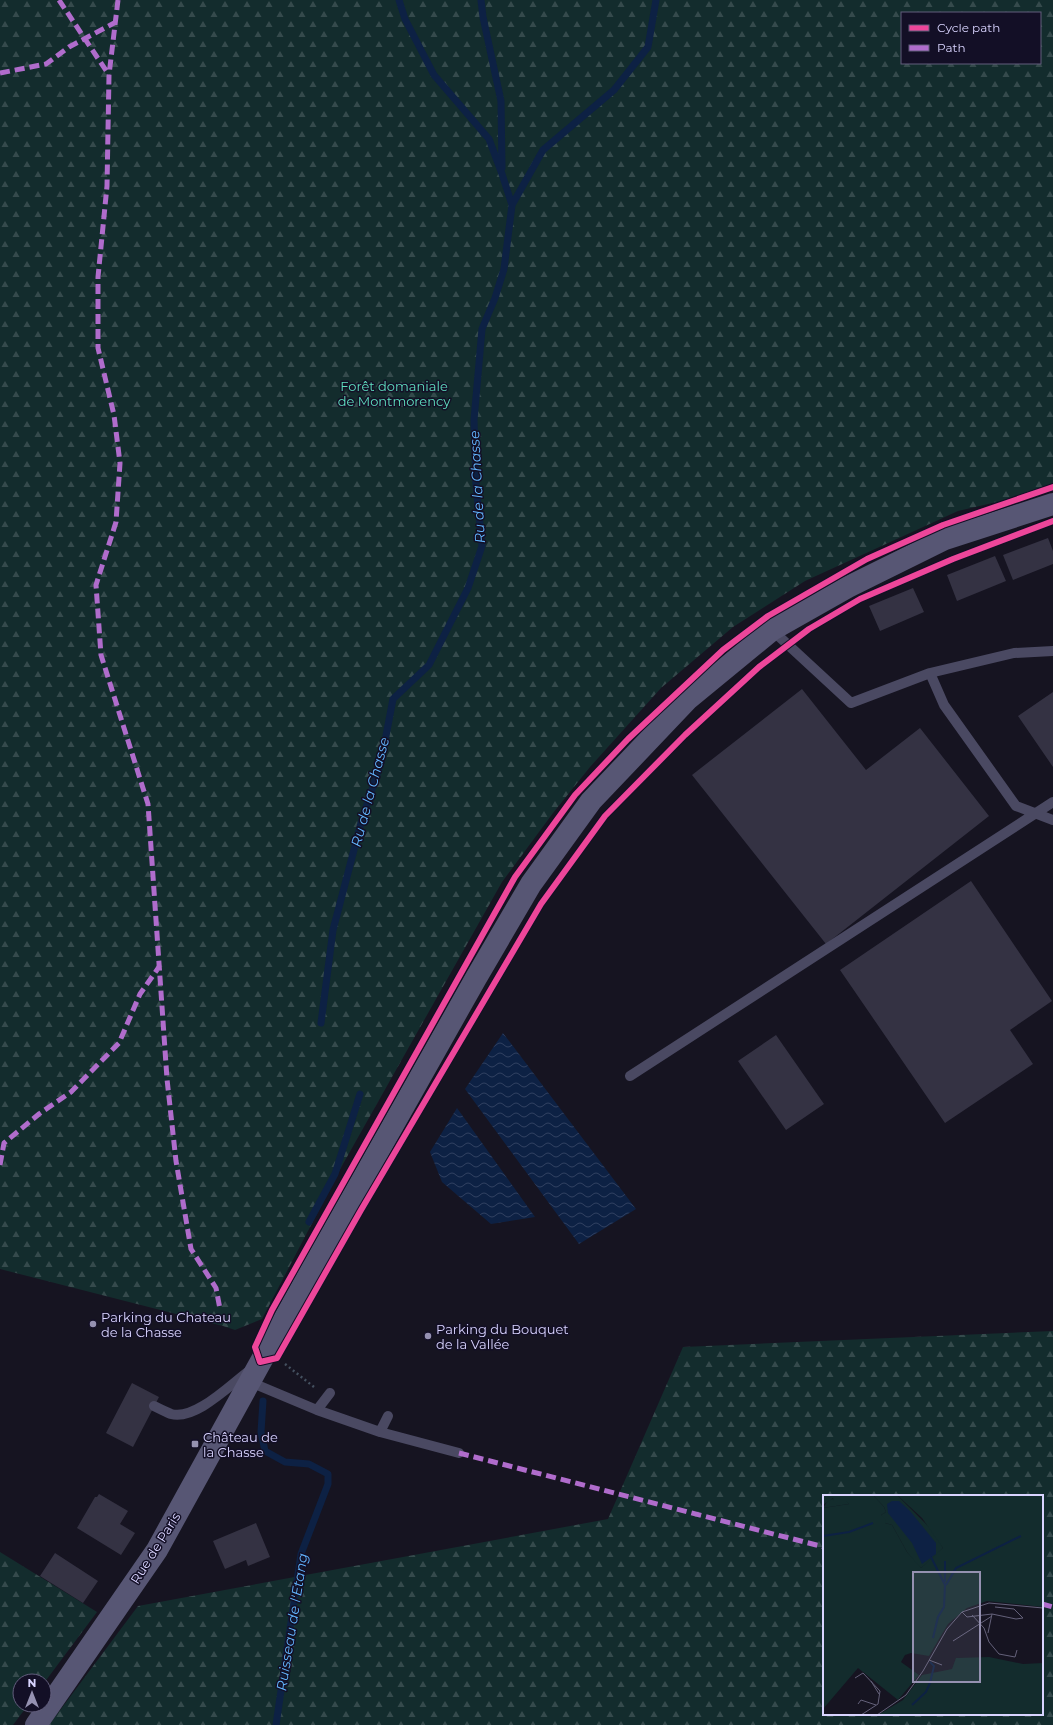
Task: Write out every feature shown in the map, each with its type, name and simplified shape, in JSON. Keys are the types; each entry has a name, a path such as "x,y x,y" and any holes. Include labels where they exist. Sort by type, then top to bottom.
{"main road":[{"name":"Rue de Paris","path":"36,1725 157,1550 386,1137 531,884 596,795 688,698 772,630 848,587 945,539 1053,504"}],"lane":[{"path":"772,630 851,703 930,673 1014,653 1053,651"},
{"path":"930,673 944,705 1016,806 1053,820"},
{"path":"630,1076 1053,802"},
{"path":"154,1406 172,1414 189,1414 209,1402 260,1362"},
{"path":"250,1382 317,1410 380,1432 459,1453"},
{"path":"317,1410 330,1394"},
{"path":"380,1432 388,1416"}],"green space":[{"name":"Forêt domaniale de Montmorency","path":"0,0 1053,0 1053,489 958,511 805,581 733,627 661,688 590,767 553,813 502,882 343,1164 262,1319 235,1330 0,1269"},
{"path":"1053,1331 1053,1725 49,1725 138,1606 608,1519 683,1347"},
{"path":"0,1552 97,1612 51,1673 12,1673 12,1713 22,1713 13,1725 0,1725"}],"water":[{"path":"503,1033 636,1209 579,1244 465,1089"},
{"path":"457,1108 535,1217 491,1224 442,1182 430,1152"}],"building":[{"path":"1048,538 1053,551 1053,564 1013,580 1003,555"},
{"path":"995,556 1006,581 957,601 947,575"},
{"path":"913,588 924,612 880,631 869,606"},
{"path":"802,689 866,770 920,728 989,816 826,944 692,775"},
{"path":"1053,692 1053,767 1018,716"},
{"path":"971,881 1052,1001 1010,1030 1033,1064 945,1123 840,970"},
{"path":"776,1035 824,1104 786,1130 738,1061"},
{"path":"132,1383 159,1397 133,1447 106,1433"},
{"path":"99,1494 128,1511 120,1524 135,1533 121,1555 77,1528 95,1497"},
{"path":"256,1523 270,1557 248,1566 246,1560 225,1569 213,1541"},
{"path":"55,1553 98,1581 83,1603 40,1576"}],"waterway":[{"name":"Ru de la Chasse","path":"321,1023 333,930 361,823 381,762 393,699 429,665 468,588 482,546 476,484 474,420 482,329 495,298 504,269 512,205 489,139 434,75 405,19 399,0"},
{"path":"481,0 483,17 501,101 502,168"},
{"path":"512,205 543,150 614,90 648,47 656,0"},
{"name":"Ru de la Chasse","path":"309,1222 335,1174 360,1094"},
{"name":"Ruisseau de l'Etang","path":"263,1401 261,1432 265,1451 285,1462 309,1464 328,1474 328,1484 301,1554 276,1725"}],"marked path":[{"path":"59,0 109,75"},
{"path":"118,0 109,75 107,186 98,277 98,348 114,415 120,463 116,522 96,585 101,655 148,804 167,1079 176,1161 191,1249 216,1288 220,1309"},
{"path":"0,73 46,64 69,47 116,22"},
{"path":"0,1165 4,1143 39,1114 71,1092 119,1043 140,994 159,967"},
{"path":"459,1453 823,1547"},
{"path":"1043,1604 1053,1607"}],"cycle path":[{"path":"1053,487 943,525 867,559 768,616 723,650 628,739 575,795 515,877 272,1310 255,1347 260,1362 277,1358 361,1210 541,904 605,816 685,735 759,667 809,629 860,599 953,559 1053,521"}],"place":[{"name":"Parking du Chateau de la Chasse","path":"93,1324"},
{"name":"Parking du Bouquet de la Vallée","path":"428,1336"},
{"name":"Château de la Chasse","path":"195,1444"}]}
